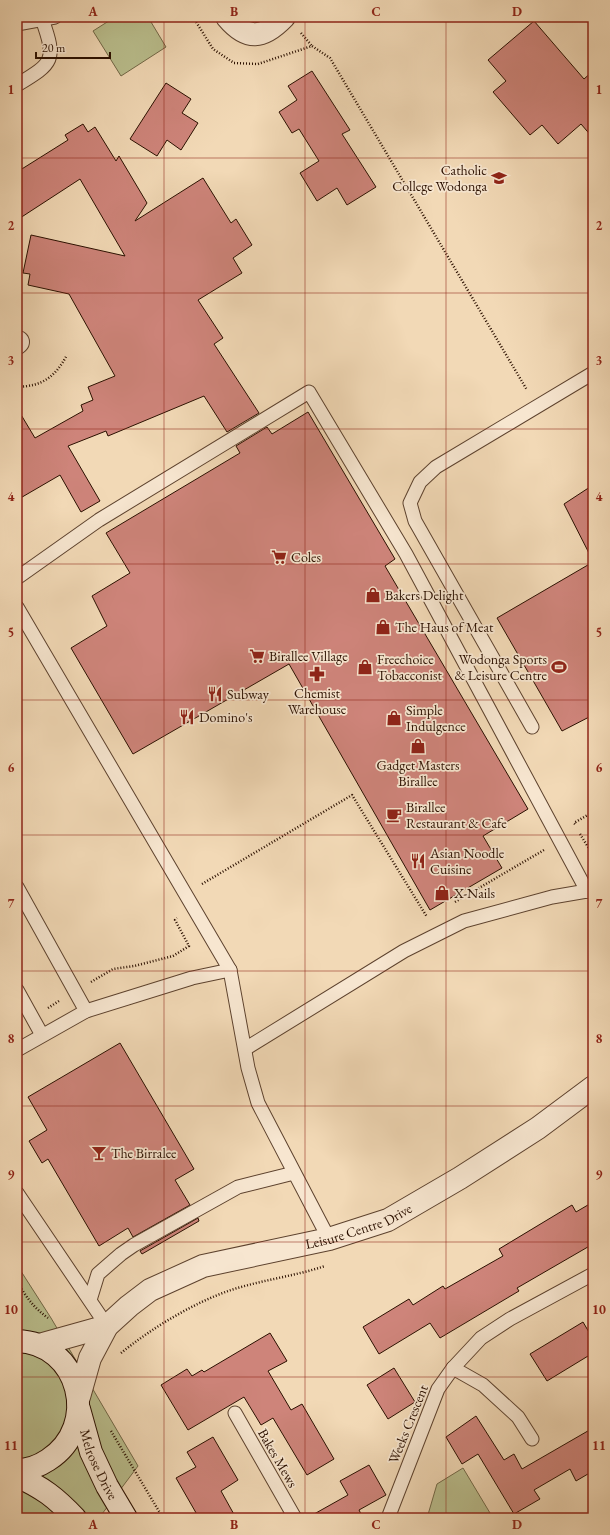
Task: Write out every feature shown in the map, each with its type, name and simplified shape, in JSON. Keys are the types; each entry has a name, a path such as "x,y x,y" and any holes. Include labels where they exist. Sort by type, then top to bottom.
{"street":[{"path":"227,17 241,32 251,35 264,33 276,25 284,17"},
{"name":"Leisure Centre Drive","path":"17,1470 23,1470 40,1465 56,1455 68,1442 76,1426 79,1402 90,1358 107,1326 129,1306 150,1290 203,1266 329,1239 388,1220 460,1178 538,1128 593,1087"},
{"name":"Leisure Centre Drive","path":"25,1340 107,1326"},
{"name":"Melrose Drive","path":"25,1340 51,1352 70,1371 76,1384 91,1452 107,1486 126,1518"},
{"path":"17,1476 38,1485 58,1501 75,1518"}],"lane":[{"path":"17,24 48,18 50,40 50,56 47,64 38,72 17,85"},
{"path":"532,728 415,521 410,503 420,482 436,467 593,373"},
{"path":"17,578 99,520 309,392 406,554 558,841 590,892 552,896 464,921 404,951 245,1049"},
{"path":"17,607 22,626 230,970 248,1068 258,1103 329,1239"},
{"path":"17,888 86,1011"},
{"path":"17,1050 86,1011 192,978 230,970"},
{"path":"17,990 42,1035"},
{"path":"90,1300 98,1274 134,1245 238,1187 294,1173"},
{"path":"17,1192 107,1326"},
{"name":"Weeks Crescent","path":"388,1518 438,1389 453,1368 481,1338 510,1319 593,1274"},
{"path":"453,1368 483,1385 518,1417 532,1439"},
{"name":"Bakes Mews","path":"235,1413 295,1518"}],"path":[{"path":"193,17 213,49 234,63 258,64 312,46 330,58 536,406"},
{"path":"17,387 33,385 45,381 55,374 67,355"},
{"path":"322,813 352,795 428,918"},
{"path":"593,812 574,823 593,855"},
{"path":"448,906 558,841"},
{"path":"110,1428 163,1518"}],"green space":[{"path":"115,17 148,17 166,47 121,76 93,31"},
{"path":"17,1265 51,1318 138,1466 99,1518 17,1518"},
{"path":"463,1468 493,1518 427,1518 437,1484"}],"building":[{"path":"534,21 584,79 593,71 593,138 581,124 558,144 542,125 530,135 493,92 506,81 488,60"},
{"path":"312,71 350,130 342,134 376,187 347,205 337,188 317,201 300,173 319,161 299,129 292,133 279,112 297,100 288,86"},
{"path":"166,83 191,99 182,113 198,123 181,150 167,140 157,156 130,139"},
{"path":"83,124 88,132 95,127 116,161 119,156 147,203 135,221 203,178 231,223 236,219 252,245 233,258 242,273 198,300 223,338 214,344 259,413 227,432 204,396 108,436 106,431 68,446 100,501 81,512 60,475 17,500 17,408 35,438 83,411 81,405 93,400 88,387 115,376 69,294 28,285 30,274 23,273 31,235 125,256 80,179 17,220 17,172 68,140 65,135"},
{"name":"Birallee Village","path":"308,412 395,559 385,566 528,809 483,836 502,868 430,910 289,664 133,754 71,648 107,626 92,596 130,573 106,533 240,453 236,446 267,427 272,434"},
{"path":"593,485 593,561 564,504"},
{"name":"Wodonga Sports & Leisure Centre","path":"593,562 593,715 562,731 497,618"},
{"path":"120,1043 194,1169 175,1180 190,1205 133,1237 128,1228 99,1246 48,1159 42,1163 29,1141 47,1130 28,1097"},
{"path":"593,1202 593,1244 517,1288 519,1291 440,1338 430,1323 379,1354 363,1327 409,1299 413,1305 443,1286 445,1289 503,1256 499,1249 572,1205 576,1212"},
{"path":"198,1218 199,1221 142,1254 140,1251"},
{"path":"583,1322 593,1339 593,1353 547,1381 530,1354"},
{"path":"270,1333 287,1361 268,1371 291,1410 302,1404 334,1459 307,1475 273,1418 261,1425 244,1397 188,1430 161,1385 187,1369 192,1376 202,1370 204,1372"},
{"path":"394,1368 415,1402 388,1419 367,1385"},
{"path":"476,1416 504,1460 514,1454 522,1469 593,1428 593,1471 576,1481 570,1469 534,1490 540,1499 514,1514 478,1454 462,1464 446,1437"},
{"path":"213,1437 238,1480 221,1491 236,1518 199,1518 176,1478 196,1467 187,1452"},
{"path":"369,1465 386,1495 359,1510 363,1518 307,1518 348,1495 340,1481"}],"place":[{"name":"Catholic College Wodonga","path":"499,178"},
{"name":"Coles","path":"279,557"},
{"name":"Bakers Delight","path":"373,595"},
{"name":"The Haus of Meat","path":"383,627"},
{"name":"Birallee Village","path":"257,656"},
{"name":"Freechoice Tobacconist","path":"365,667"},
{"name":"Wodonga Sports & Leisure Centre","path":"559,667"},
{"name":"Chemist Warehouse","path":"317,674"},
{"name":"Subway","path":"215,694"},
{"name":"Domino's","path":"187,717"},
{"name":"Simple Indulgence","path":"394,718"},
{"name":"Gadget Masters Birallee","path":"418,746"},
{"name":"Birallee Restaurant & Cafe","path":"394,815"},
{"name":"Asian Noodle Cuisine","path":"418,861"},
{"name":"X-Nails","path":"442,893"},
{"name":"The Birralee","path":"99,1153"}]}
